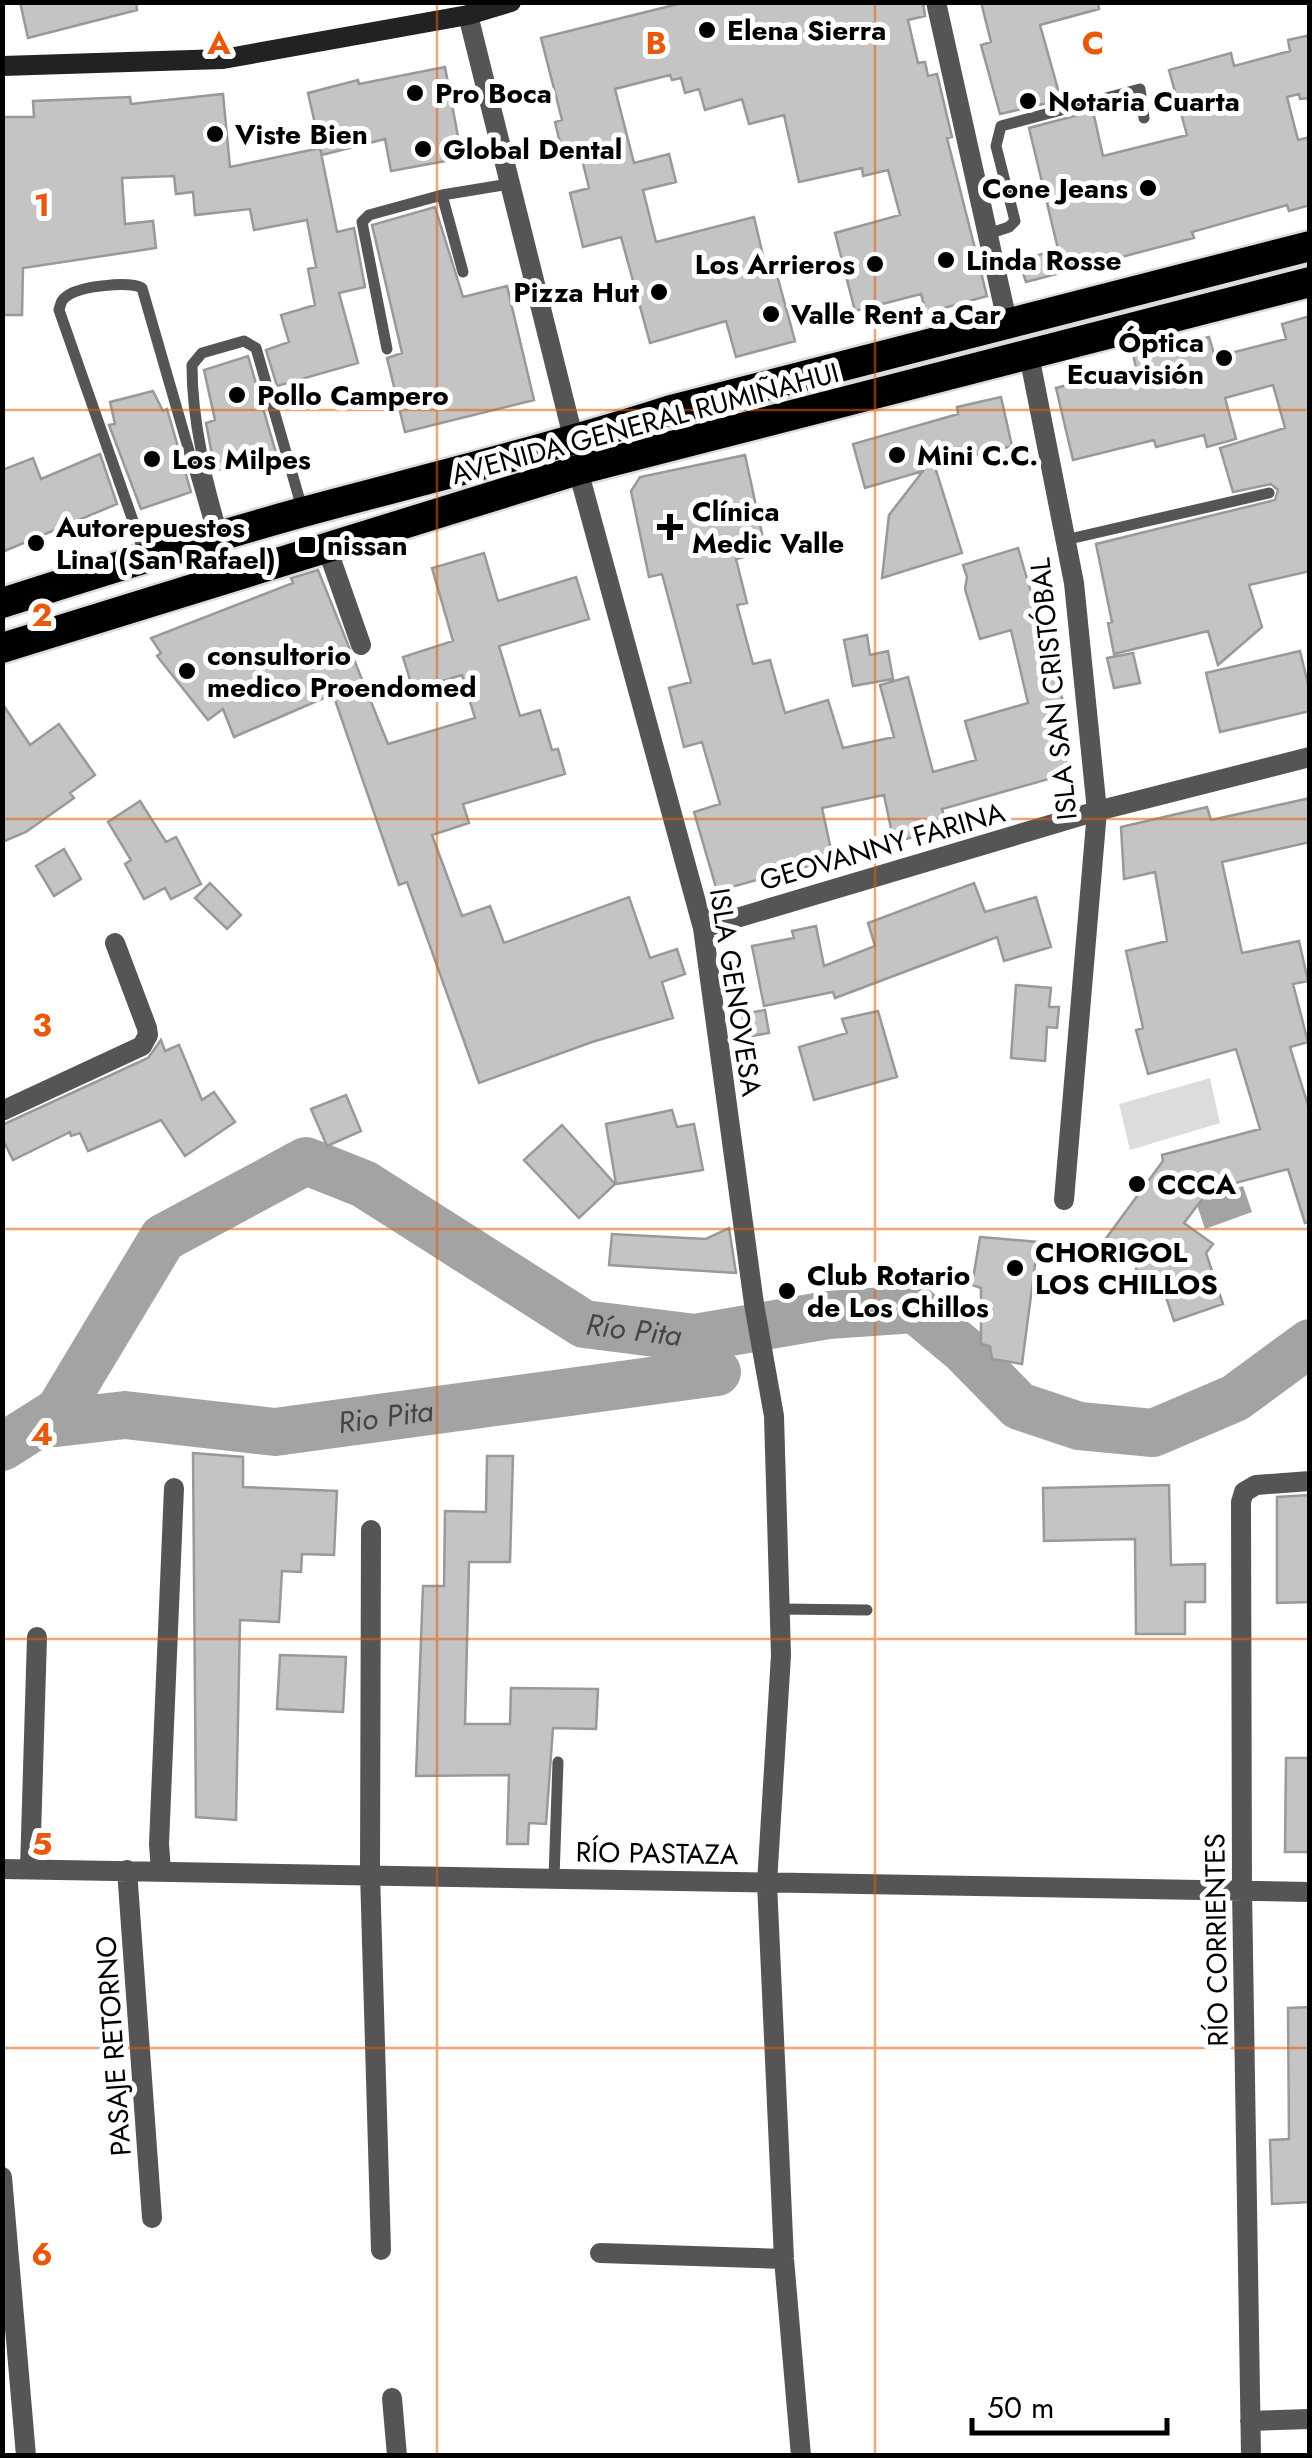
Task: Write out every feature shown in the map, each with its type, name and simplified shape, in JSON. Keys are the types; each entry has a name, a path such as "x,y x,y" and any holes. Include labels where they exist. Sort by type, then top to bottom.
{"highway":[{"name":"AVENIDA GENERAL RUMIÑAHUI","path":"2,648 327,548 576,456 671,410 1310,246"},
{"name":"AVENIDA GENERAL RUMIÑAHUI","path":"2,603 303,512 576,456 1029,354 1310,282"}],"main road":[{"path":"2,66 223,59 468,15 511,2"}],"street":[{"path":"936,2 1007,321"},
{"name":"ISLA GENOVESA","path":"468,15 576,456 703,928 754,1304 774,1416 781,1655 767,1883 784,2259 801,2456"},
{"name":"ISLA SAN CRISTÓBAL","path":"1029,354 1074,583 1097,812 1064,1200"},
{"path":"327,548 361,645"},
{"name":"GEOVANNY FARINA","path":"703,928 1097,812 1310,757"},
{"path":"2,1111 142,1046 147,1028 115,943"},
{"name":"RÍO CORRIENTES","path":"1251,2456 1242,1890 1241,1502 1244,1492 1256,1485 1310,1481"},
{"path":"161,1871 174,1488"},
{"path":"371,1530 370,1873 381,2250"},
{"path":"30,1869 37,1636"},
{"name":"RÍO PASTAZA","path":"2,1868 1310,1892"},
{"name":"PASAJE RETORNO","path":"127,1870 152,2218"},
{"path":"2,2177 9,2336 26,2456"},
{"path":"600,2253 784,2259"},
{"path":"392,2398 398,2456"},
{"path":"1250,2420 1310,2419"}],"lane":[{"path":"988,234 1009,227 1015,215 996,146 1001,126 1140,89 1144,118"},
{"path":"387,348 362,222 370,215 442,195 509,184"},
{"path":"442,195 463,272"},
{"path":"146,559 59,310 62,299 71,293 132,283 142,288 204,513 219,537"},
{"path":"219,537 196,422 192,364 202,353 244,341 256,348 303,512"},
{"path":"1065,540 1269,493"},
{"path":"780,1610 868,1610"},
{"path":"554,1878 558,1762"}],"shaded area":[{"path":"1210,1078 1220,1123 1130,1150 1119,1104"},
{"path":"1243,1186 1252,1212 1205,1229 1196,1202"}],"building":[{"path":"20,2 136,2 137,10 28,38"},
{"path":"686,2 923,2 925,16 908,20 918,63 925,62 928,76 937,74 952,137 947,138 987,296 926,313 921,294 855,311 835,233 900,215 888,170 863,176 862,168 799,182 784,115 749,124 742,99 705,110 699,89 685,93 681,78 672,80 670,75 615,89 634,163 669,154 676,182 643,190 656,242 754,217 768,277 777,275 795,341 736,357 726,321 650,343 621,237 583,247 570,193 589,188 579,147 562,151 555,122 562,120 541,38"},
{"path":"981,2 1098,2 1099,9 1040,25 1061,100 1000,114 981,45 991,42"},
{"path":"1310,35 1310,98 1300,99 1299,94 1287,97 1298,140 1310,137 1310,205 1289,211 1287,205 1192,232 1194,238 1026,282 1019,261 1058,249 1029,128 1093,111 1103,156 1187,135 1169,70 1231,53 1234,66 1290,51 1288,40"},
{"path":"445,67 462,158 391,171 385,139 322,155 308,93 358,80 359,84"},
{"path":"223,94 230,167 320,148 337,232 354,228 365,287 339,293 358,363 277,386 266,350 289,342 281,315 315,305 308,269 316,267 307,220 254,230 250,209 195,215 193,192 176,194 174,176 122,178 125,224 153,221 156,248 23,268 22,315 2,315 2,117 34,117 33,101 130,97 131,104"},
{"path":"435,207 463,297 507,286 534,400 405,432 387,358 402,353 372,225"},
{"path":"1310,316 1310,571 1249,585 1262,627 1218,665 1208,631 1114,654 1108,623 1112,622 1096,544 1275,500 1278,490 1271,484 1233,492 1220,448 1285,428 1273,385 1225,398 1236,439 1207,447 1204,435 1156,447 1154,440 1073,460 1056,388 1136,367 1131,347 1174,336 1176,345 1209,337 1215,357 1286,339 1282,324"},
{"name":"Pollo Campero","path":"248,356 276,453 215,471 206,423 215,420 204,370"},
{"name":"Los Milpes","path":"153,391 163,411 167,409 191,492 141,509 109,425 115,424 110,402"},
{"path":"1001,397 1012,446 935,467 962,553 882,578 889,515 923,471 865,488 853,444 958,414 957,407"},
{"path":"100,454 117,504 2,552 2,470 33,458 41,479"},
{"path":"745,455 766,552 736,559 747,603 737,605 753,664 770,660 785,713 828,700 843,748 894,737 880,685 908,677 933,772 976,760 965,721 1028,703 1011,630 980,639 965,589 963,565 1018,548 1047,636 1063,702 1058,703 1067,736 1060,738 1070,773 942,809 947,826 894,843 884,795 822,808 833,859 717,891 694,812 720,804 702,742 684,747 669,688 691,682 662,574 649,577 631,491 640,477"},
{"path":"484,553 498,601 576,577 589,619 499,646 520,716 540,710 552,750 558,749 565,774 463,804 469,823 432,835 462,916 490,906 504,943 629,897 650,958 677,949 685,974 662,982 673,1018 479,1083 407,882 399,885 333,694 234,737 223,709 208,720 157,656 161,653 151,638 318,570 388,744 475,718 462,675 413,690 403,657 453,641 432,568"},
{"path":"867,635 870,655 888,651 893,679 853,686 844,640"},
{"path":"1300,651 1310,692 1310,711 1220,732 1206,673"},
{"path":"1133,653 1140,683 1114,688 1107,658"},
{"path":"2,703 30,745 59,724 95,775 70,793 74,798 26,832 2,842"},
{"path":"1310,798 1310,842 1222,862 1242,953 1299,941 1308,981 1293,984 1308,1042 1290,1047 1310,1112 1310,1222 1305,1223 1288,1169 1209,1190 1184,1223 1213,1244 1206,1253 1223,1304 1174,1321 1165,1294 1151,1296 1132,1282 1137,1266 1104,1241 1163,1161 1162,1155 1260,1129 1236,1049 1148,1074 1136,1030 1143,1028 1126,951 1167,941 1155,872 1124,879 1121,827 1207,807 1211,820"},
{"path":"140,801 166,842 176,837 201,884 171,899 165,888 144,899 125,864 131,860 108,822"},
{"path":"64,849 81,879 54,896 36,866"},
{"path":"210,883 241,915 227,929 195,898"},
{"path":"974,883 985,912 1036,897 1051,947 1004,961 997,937 835,998 833,992 764,1006 752,946 794,938 792,931 816,926 824,966 875,946 868,923"},
{"path":"1016,985 1051,988 1049,1007 1059,1007 1057,1028 1047,1027 1045,1061 1011,1058"},
{"path":"765,1010 769,1033 746,1037 742,1014"},
{"path":"878,1011 897,1077 814,1100 799,1047 847,1033 842,1019"},
{"path":"161,1040 165,1051 179,1045 202,1100 214,1092 235,1122 185,1156 161,1120 88,1151 80,1133 71,1136 70,1132 13,1160 2,1138 2,1125 148,1058"},
{"path":"346,1095 361,1131 327,1146 311,1109"},
{"path":"672,1110 677,1127 694,1124 703,1170 616,1184 606,1124"},
{"path":"562,1125 615,1184 579,1218 524,1160"},
{"path":"729,1228 736,1273 609,1265 612,1234 706,1239"},
{"path":"980,1237 1038,1242 1022,1364 992,1359 990,1346 981,1344 981,1288 972,1285"},
{"path":"193,1453 243,1457 243,1487 337,1491 334,1555 302,1554 301,1572 282,1571 279,1622 240,1620 236,1820 196,1817"},
{"path":"487,1456 513,1456 510,1562 469,1562 465,1724 510,1724 511,1688 598,1689 596,1729 553,1728 546,1824 529,1823 528,1844 507,1844 509,1775 416,1776 423,1586 444,1586 445,1511 486,1512"},
{"path":"1169,1485 1171,1565 1205,1564 1205,1602 1185,1602 1185,1634 1136,1634 1135,1539 1044,1541 1043,1488"},
{"path":"1310,1495 1310,1602 1277,1603 1277,1497"},
{"path":"280,1655 346,1657 343,1712 277,1709"},
{"path":"1286,1758 1310,1758 1310,1852 1285,1852"},
{"path":"1310,2007 1310,2202 1272,2204 1270,2140 1289,2139 1288,2008"}],"waterway":[{"name":"Río Pita","path":"2,1447 59,1411 163,1238 306,1161 364,1184 584,1324 695,1338 828,1315 915,1309 963,1349 1019,1406 1079,1426 1153,1433 1235,1398 1310,1343"},
{"name":"Rio Pita","path":"56,1423 125,1415 275,1432 717,1372"}],"place":[{"name":"Elena Sierra","path":"707,30"},
{"name":"Pro Boca","path":"415,93"},
{"name":"Notaria Cuarta","path":"1028,101"},
{"name":"Viste Bien","path":"215,134"},
{"name":"Global Dental","path":"423,149"},
{"name":"Cone Jeans","path":"1148,188"},
{"name":"Linda Rosse","path":"946,260"},
{"name":"Los Arrieros","path":"875,264"},
{"name":"Pizza Hut","path":"659,292"},
{"name":"Valle Rent a Car","path":"771,314"},
{"name":"Óptica Ecuavisión","path":"1224,358"},
{"name":"Pollo Campero","path":"237,395"},
{"name":"Mini C.C.","path":"897,455"},
{"name":"Los Milpes","path":"152,459"},
{"name":"Clínica Medic Valle","path":"670,527"},
{"name":"Autorepuestos Lina (San Rafael)","path":"36,543"},
{"name":"nissan","path":"307,545"},
{"name":"consultorio medico Proendomed","path":"187,671"},
{"name":"CCCA","path":"1137,1184"},
{"name":"CHORIGOL LOS CHILLOS","path":"1015,1268"},
{"name":"Club Rotario de Los Chillos","path":"787,1291"}]}
